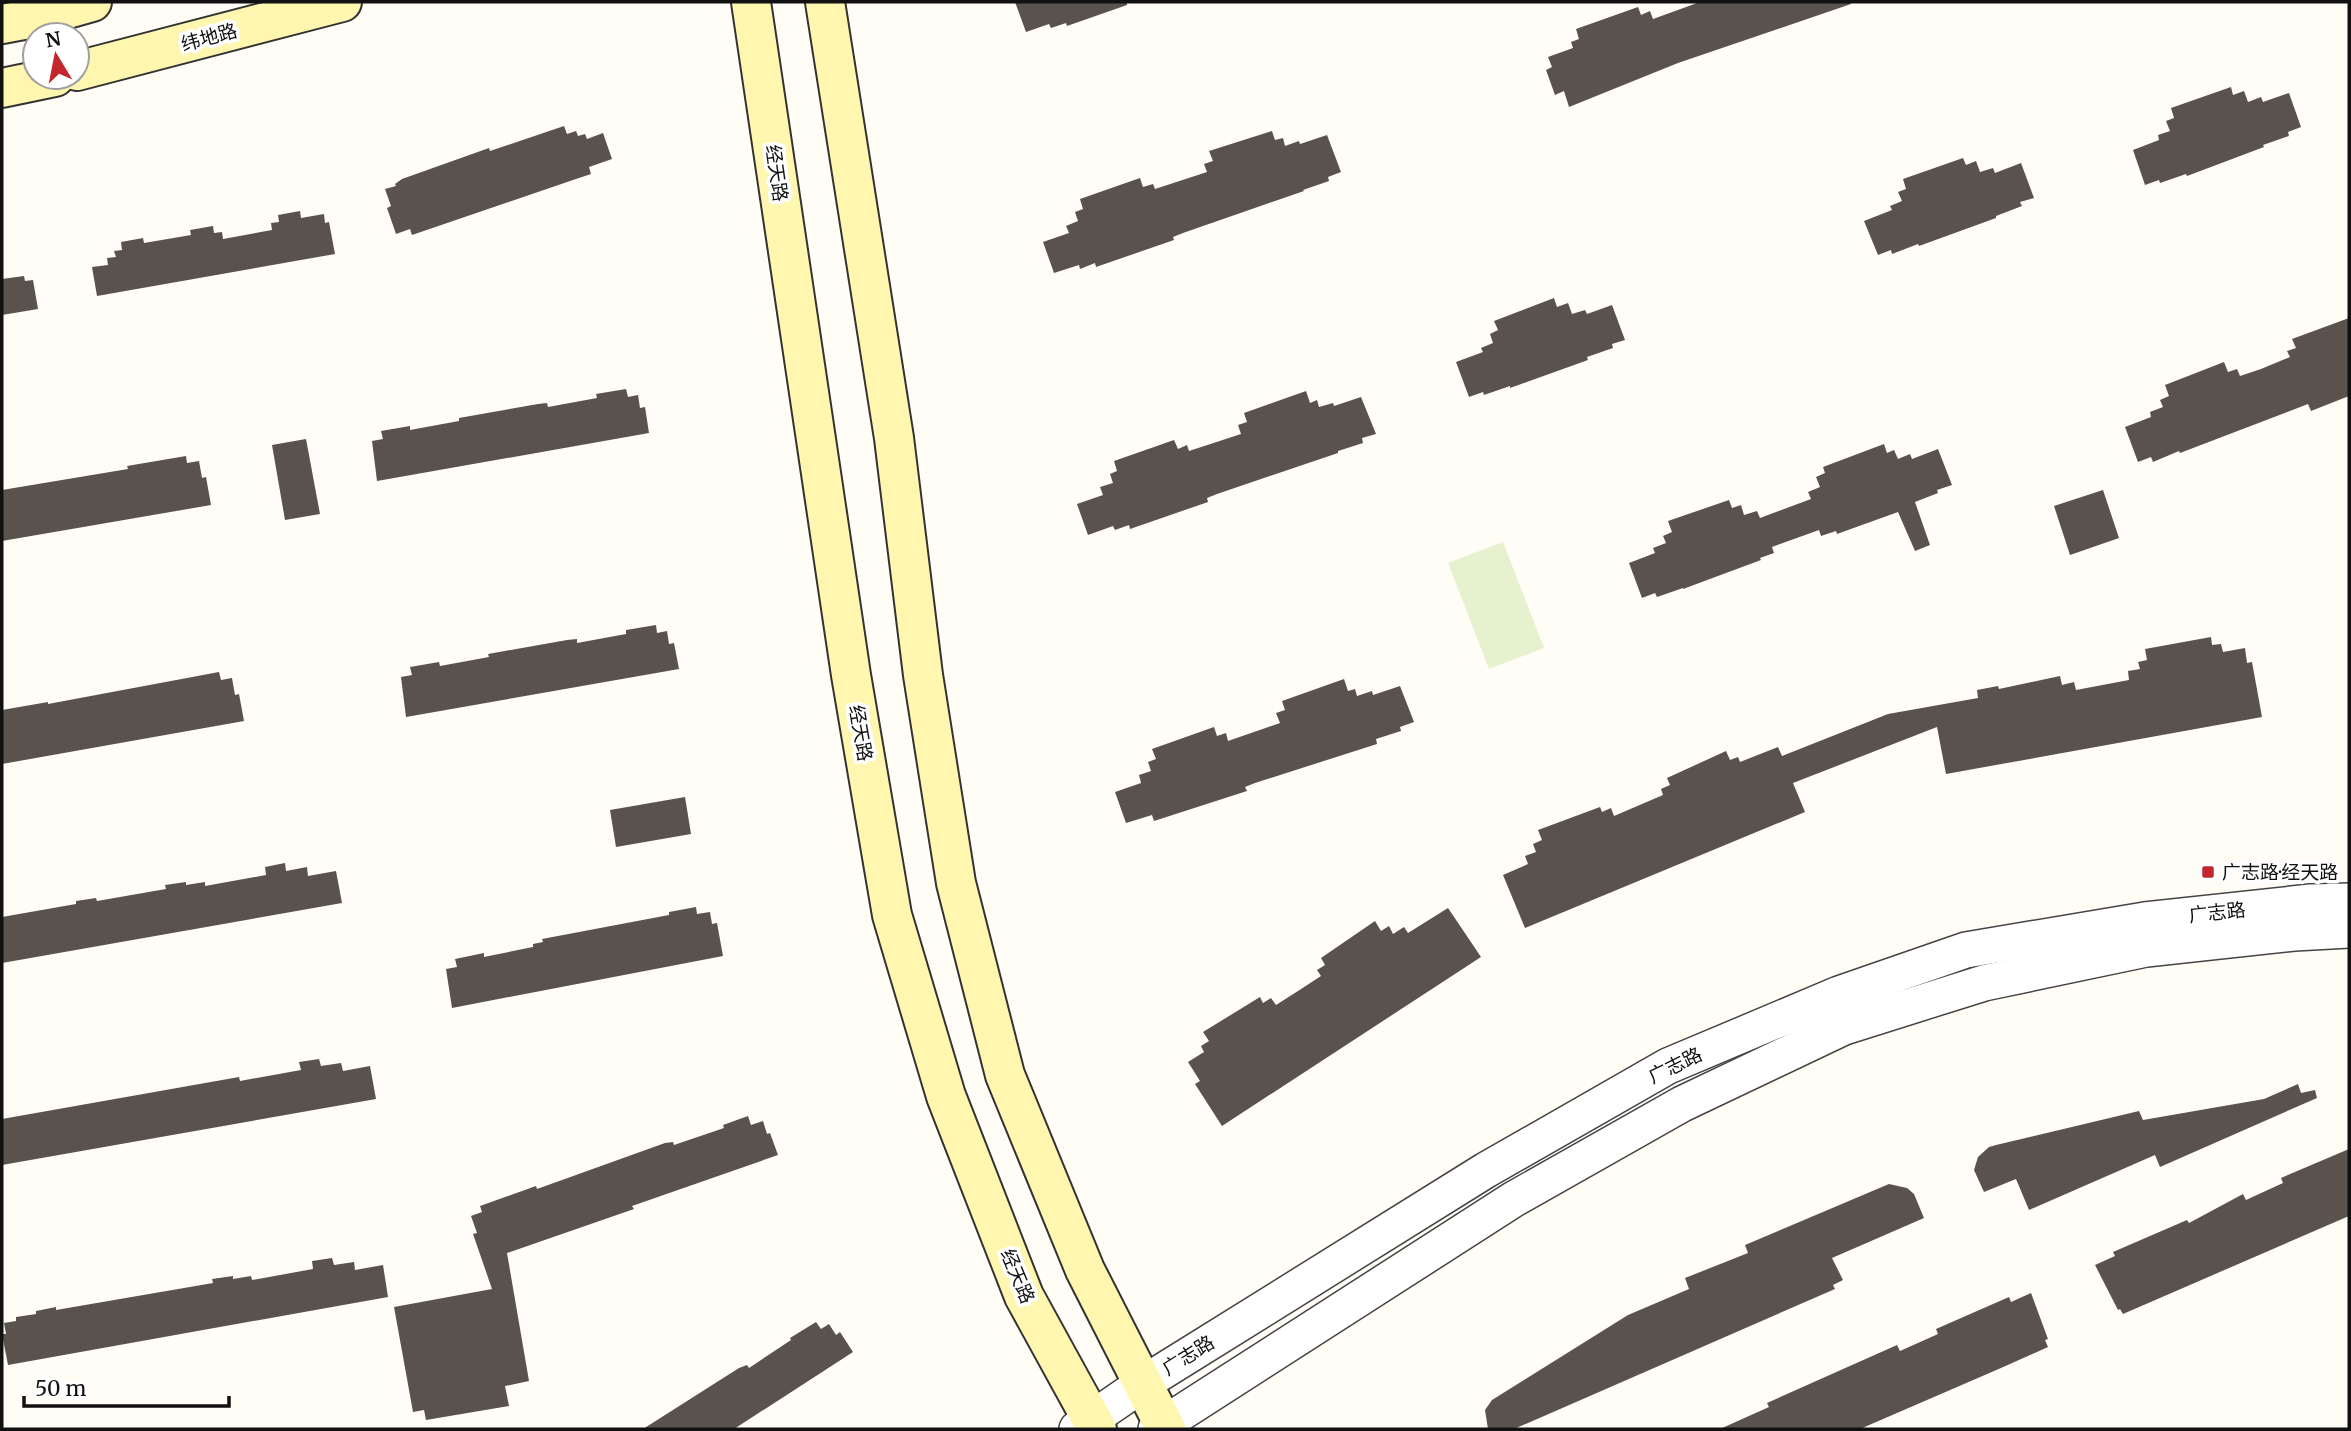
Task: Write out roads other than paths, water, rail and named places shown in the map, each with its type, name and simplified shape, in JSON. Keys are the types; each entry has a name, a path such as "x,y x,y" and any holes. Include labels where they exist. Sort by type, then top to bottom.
{"main road":[{"path":"2,24 92,2"},
{"name":"纬地路","path":"91,67 342,2"},
{"name":"经天路","path":"751,2 851,675 892,915 946,1096 1024,1296 1089,1426"},
{"path":"825,2 894,438 923,675 956,883 1005,1075 1085,1270 1144,1383 1162,1428"},
{"path":"2,88 21,84"}],"street":[{"name":"广志路","path":"1089,1426 1144,1383 1486,1170 1668,1066 1839,993 1966,950 2145,920 2311,902 2349,901"},
{"name":"广志路","path":"1162,1428 1514,1199 1682,1104 1844,1027 1984,983 2146,949 2294,933 2349,930"}],"place":[{"name":"广志路·经天路","path":"2208,872"}]}
